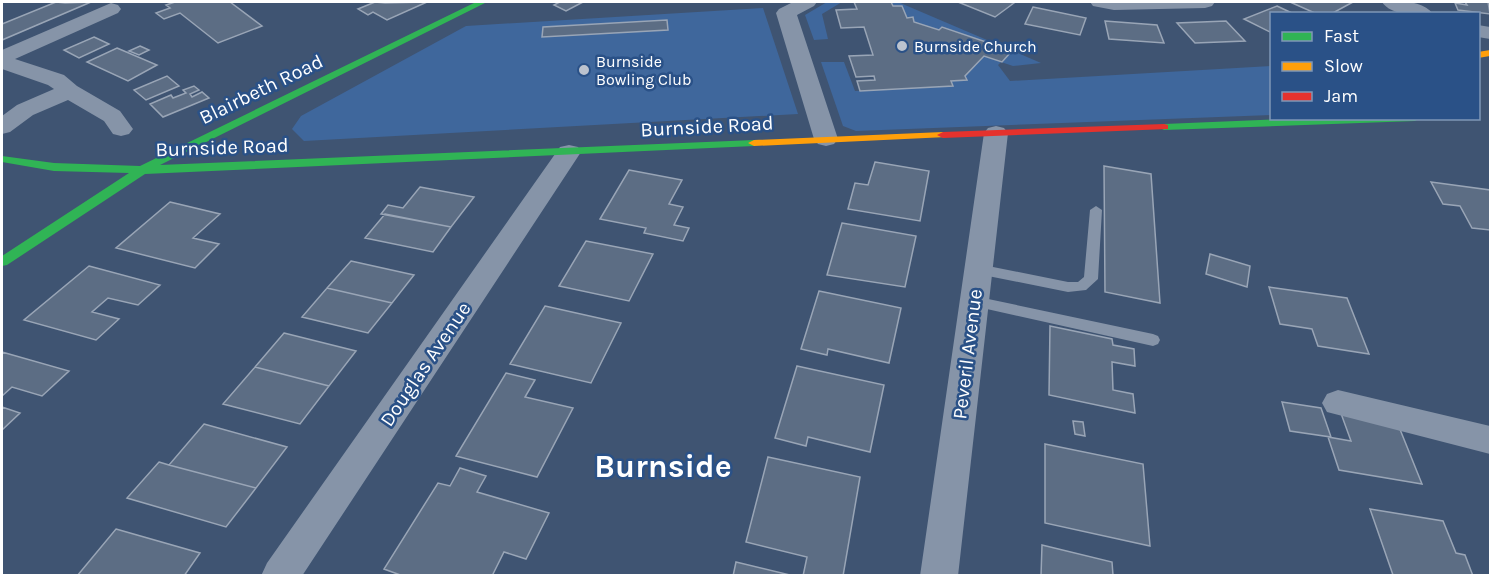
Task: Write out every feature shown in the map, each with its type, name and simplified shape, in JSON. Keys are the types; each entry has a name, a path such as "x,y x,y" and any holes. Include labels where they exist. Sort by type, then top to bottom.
{"street":[{"name":"Blairbeth Road","path":"2,262 142,170 482,2"},
{"path":"807,2 786,13 826,139"},
{"path":"1100,2 1114,4 1205,2"},
{"path":"1392,2 1419,12"},
{"path":"2,60 111,9"},
{"path":"2,60 56,80 69,92 112,116 121,129"},
{"path":"2,127 25,110 69,92"},
{"name":"Burnside Road","path":"2,159 54,167 142,170 569,153 826,139 1411,120"},
{"name":"Peveril Avenue","path":"939,576 996,133"},
{"name":"Douglas Avenue","path":"280,576 569,153"},
{"path":"1338,403 1491,440"}],"lane":[{"path":"978,269 1068,287 1081,287 1091,279 1095,210"},
{"path":"974,301 1153,340"}],"shaded area":[{"path":"827,2 842,2 822,14 828,39 814,40 805,15"},
{"path":"891,2 898,2 1041,63 1013,66 1001,62 998,65 1010,81 1270,66 1270,115 856,131 843,126 821,62 844,62 855,91 953,86 951,81 967,80 965,76 994,45 942,27 939,30 914,22 913,17 907,18 902,6 893,6"},
{"name":"Burnside Bowling Club","path":"763,8 798,114 304,141 292,129 301,116 466,26"}],"building":[{"path":"56,2 91,2 2,40 2,24"},
{"path":"175,2 230,2 262,26 218,43 180,13 164,19 156,13 170,8 166,5"},
{"path":"375,2 427,2 387,20 373,12 368,15 358,9"},
{"path":"555,2 583,2 566,11 554,5 558,3"},
{"name":"Burnside Church","path":"854,2 891,2 893,6 902,6 907,18 913,17 914,22 939,30 942,27 995,45 992,47 1010,53 1002,62 984,56 965,76 967,80 951,81 953,86 860,91 857,81 875,80 874,76 856,77 849,56 873,55 864,27 841,28 836,10 857,9"},
{"path":"958,2 1009,2 1014,3 995,17"},
{"path":"1290,2 1353,2 1335,12 1312,12"},
{"path":"1465,2 1488,2 1490,14 1458,10 1455,3 1467,5"},
{"path":"1277,6 1290,12 1270,12 1270,32 1244,19"},
{"path":"1033,7 1086,18 1080,35 1025,24"},
{"path":"667,20 668,30 542,37 543,27"},
{"path":"1105,21 1157,25 1164,43 1109,39"},
{"path":"1226,21 1245,41 1195,43 1177,23"},
{"path":"94,37 109,44 79,58 64,50"},
{"path":"140,46 149,50 139,55 129,51"},
{"path":"117,48 157,65 128,81 87,62"},
{"path":"167,76 179,86 146,100 134,90"},
{"path":"194,86 199,90 190,94 192,97 202,92 209,98 163,117 150,104 171,95 173,98 186,93 183,90"},
{"path":"875,162 929,171 920,221 848,209 855,183 868,185"},
{"path":"1104,166 1151,174 1160,303 1105,292"},
{"path":"629,170 682,180 669,204 683,207 674,225 689,228 683,241 644,233 646,228 600,219"},
{"path":"1431,182 1490,190 1490,230 1472,228 1460,206 1443,204"},
{"path":"420,187 474,197 451,227 381,214 388,205 403,208"},
{"path":"170,202 220,214 193,238 219,244 195,268 116,248"},
{"path":"385,214 451,227 433,252 365,238"},
{"path":"842,223 916,236 905,287 827,275"},
{"path":"586,241 653,254 629,301 559,286"},
{"path":"1210,254 1250,266 1247,287 1206,274"},
{"path":"351,261 414,275 392,303 327,288"},
{"path":"89,266 160,285 138,305 108,298 92,312 119,319 96,340 24,320"},
{"path":"1269,287 1347,298 1369,354 1318,346 1312,329 1280,324"},
{"path":"327,288 392,303 368,333 302,317"},
{"path":"819,291 901,308 889,363 828,349 827,355 801,349"},
{"path":"545,306 621,323 591,383 510,364"},
{"path":"1050,326 1112,339 1113,345 1134,349 1135,366 1112,362 1113,390 1133,394 1135,413 1049,395"},
{"path":"284,333 356,351 329,386 255,367"},
{"path":"2,352 69,371 42,396 12,387 2,396"},
{"path":"797,366 884,385 870,452 808,437 806,446 775,438"},
{"path":"255,367 329,386 300,424 223,404"},
{"path":"506,373 535,380 525,397 573,408 537,477 456,456"},
{"path":"1282,402 1321,408 1331,437 1290,431"},
{"path":"2,407 20,413 2,430"},
{"path":"1339,408 1395,417 1422,484 1339,470 1328,437 1351,441"},
{"path":"1073,421 1083,422 1085,436 1075,434"},
{"path":"204,424 287,447 256,488 169,465"},
{"path":"1045,444 1143,464 1150,546 1045,523"},
{"path":"768,457 860,477 843,576 803,576 807,557 746,542"},
{"path":"159,462 256,488 226,527 127,498"},
{"path":"460,468 486,476 477,492 549,513 526,559 504,552 492,576 403,576 384,569 438,483 450,486"},
{"path":"1370,509 1443,521 1456,553 1465,555 1473,576 1393,575"},
{"path":"116,529 200,553 184,576 77,576"},
{"path":"1042,545 1112,562 1113,575 1117,576 1041,576"},
{"path":"736,562 794,576 733,576"}],"traffic: fast":[{"path":"2,262 142,170 482,2"},
{"path":"1164,127 1359,120"},
{"path":"2,159 54,167 142,170 754,143"}],"traffic: slow":[{"path":"1480,55 1490,53"},
{"path":"754,143 943,135"}],"traffic: jam":[{"path":"943,135 1164,127"}],"place":[{"name":"Burnside Church","path":"902,46"},
{"name":"Burnside Bowling Club","path":"584,70"}],"district":[{"name":"Burnside","path":"663,466"}]}
